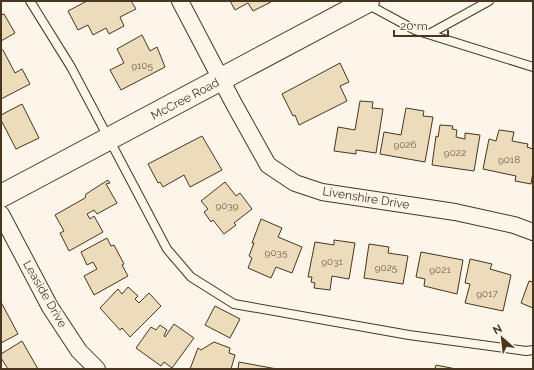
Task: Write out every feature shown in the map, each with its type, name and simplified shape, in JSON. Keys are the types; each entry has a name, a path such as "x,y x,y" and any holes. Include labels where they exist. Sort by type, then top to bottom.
{"street":[{"name":"Livenshire Drive","path":"180,1 268,165 295,183 322,192 455,212 514,225 533,232"},
{"name":"McCree Road","path":"1,196 366,2"},
{"name":"Leaside Drive","path":"1,214 50,307 79,351 97,369"}],"lane":[{"path":"30,1 71,67 167,249 191,277 234,304 409,335 526,351 533,350"},
{"path":"429,34 489,1"},
{"path":"366,2 415,30 533,67"}],"building":[{"path":"87,1 131,1 136,9 120,17 124,26 109,34 106,28 93,35 88,25 78,30 68,11"},
{"path":"230,1 271,2 253,11 248,3 235,10"},
{"path":"4,14 15,33 1,41 1,15"},
{"path":"142,35 150,51 157,47 165,67 121,90 110,70 124,63 117,49"},
{"path":"1,50 3,50 15,73 22,69 30,84 1,99"},
{"path":"340,63 349,82 340,86 347,101 299,125 295,115 293,116 282,94"},
{"path":"360,101 373,102 372,108 383,109 376,153 356,150 356,154 334,151 338,127 355,130"},
{"path":"22,104 39,138 16,149 1,120 1,115"},
{"path":"406,108 424,111 423,116 433,117 425,162 380,154 384,132 401,135"},
{"path":"440,125 453,126 452,129 457,130 456,137 465,139 465,133 480,135 474,171 432,165 436,136 438,137"},
{"path":"499,130 514,132 512,141 528,144 527,147 533,149 533,172 531,184 515,181 516,176 483,169 489,139 496,141"},
{"path":"202,136 222,170 190,187 184,175 163,187 160,182 158,183 148,164"},
{"path":"108,180 110,183 106,184 117,203 97,214 94,210 87,214 90,219 94,216 103,232 69,251 60,233 64,231 55,215 85,198 86,194"},
{"path":"225,182 236,196 240,193 252,209 234,223 236,225 224,234 213,220 211,222 204,212 208,209 201,201"},
{"path":"261,219 282,228 278,237 302,247 292,273 276,267 271,278 248,268 252,258 249,256 254,243 252,243"},
{"path":"107,238 111,246 114,245 124,264 122,265 128,276 94,295 84,276 97,269 93,262 87,265 81,252"},
{"path":"334,240 355,243 349,279 332,276 330,290 314,288 315,283 311,282 312,277 308,277 315,242 334,245"},
{"path":"369,244 389,247 388,253 408,256 403,284 364,278"},
{"path":"421,252 463,260 457,294 424,286 425,279 416,277"},
{"path":"470,259 492,264 490,269 511,275 503,311 465,303 470,284 465,283"},
{"path":"529,281 533,282 533,308 521,303"},
{"path":"128,287 138,296 135,299 139,303 149,293 161,306 130,337 122,328 120,330 100,308 118,289 122,294"},
{"path":"1,302 18,334 1,343"},
{"path":"215,306 240,319 230,338 205,325"},
{"path":"174,324 194,338 172,368 164,362 161,366 136,348 151,327 156,330 160,325 167,330 164,335 165,337"},
{"path":"22,341 38,369 8,369 1,358 1,354"},
{"path":"214,342 230,348 229,353 235,355 231,369 190,369 198,348 201,350"},
{"path":"239,362 277,369 238,369"},
{"path":"436,365 456,369 435,369"}]}
